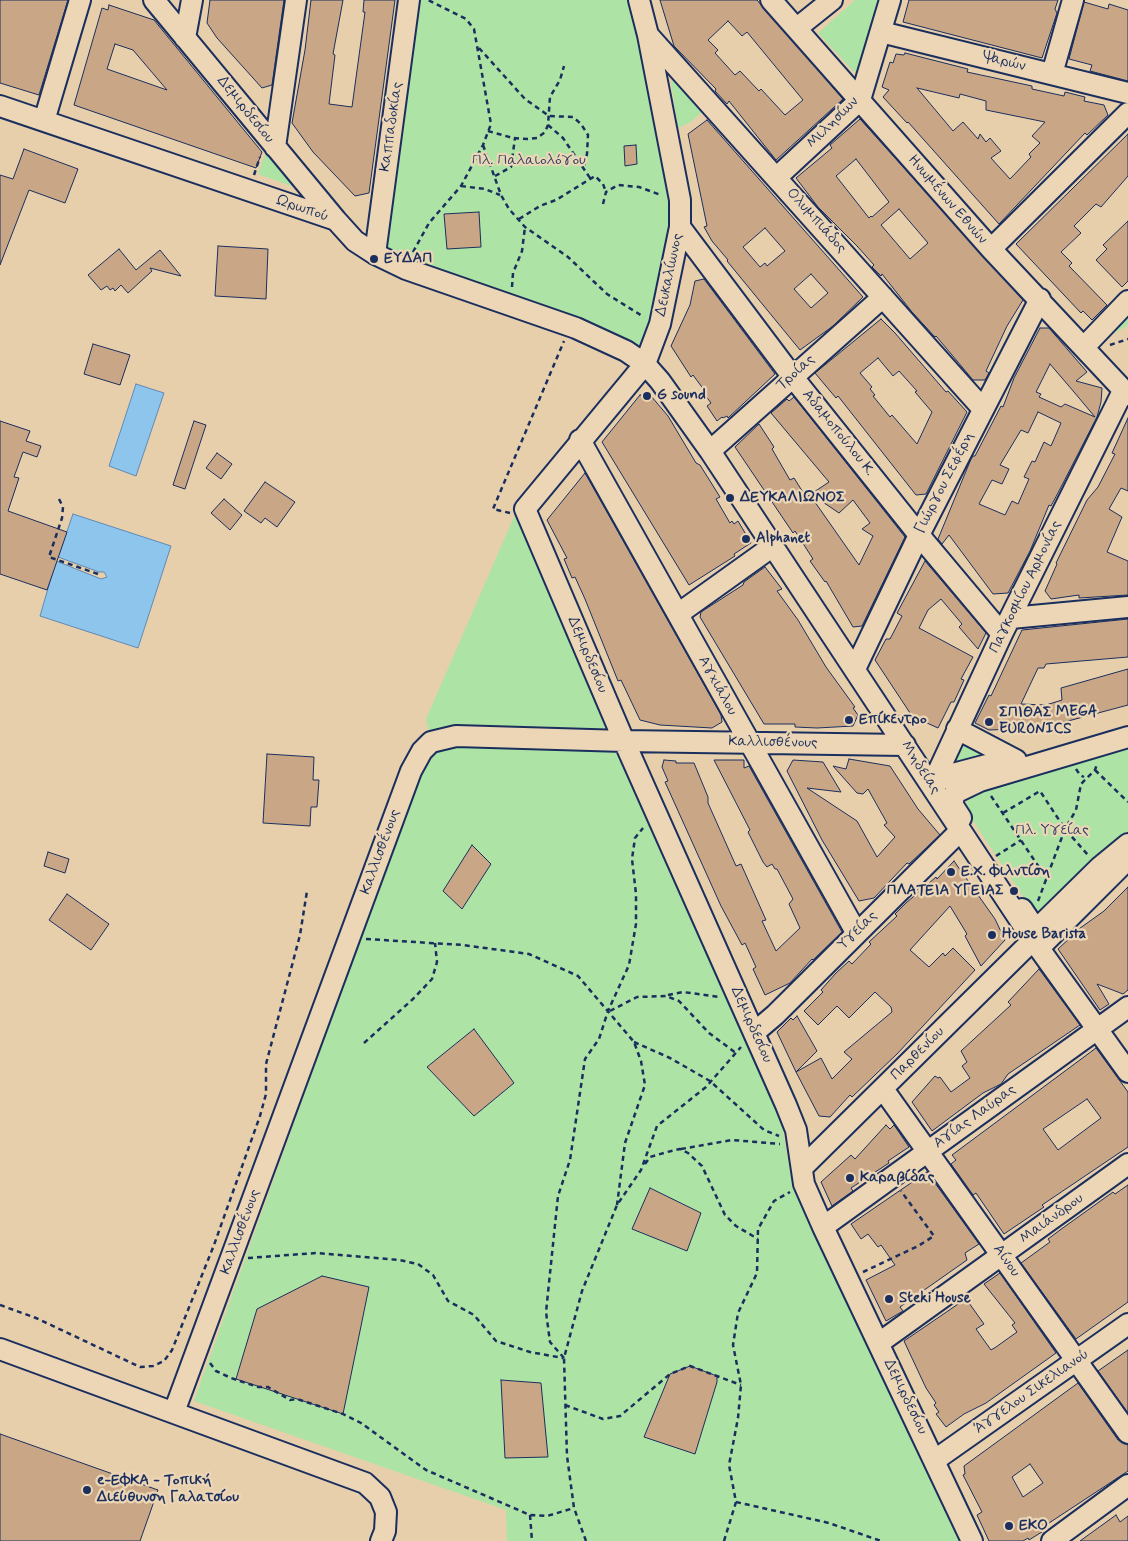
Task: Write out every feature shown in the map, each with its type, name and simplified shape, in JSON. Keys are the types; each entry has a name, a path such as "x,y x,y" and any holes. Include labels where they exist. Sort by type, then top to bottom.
{"street":[{"path":"44,121 80,0"},
{"path":"185,38 192,0"},
{"path":"271,142 296,0"},
{"name":"Καππαδοκίας","path":"375,254 409,0"},
{"name":"Δευκαλίωνος","path":"527,513 580,440 645,364 660,324 680,227 680,200 648,35 639,0"},
{"name":"Ηνωμένων Εθνών","path":"771,0 991,249 1126,393"},
{"path":"797,28 832,0"},
{"name":"Μιλησίων","path":"777,177 860,100 890,0"},
{"path":"1052,74 1072,0"},
{"name":"Δεμιρδεσίου","path":"152,2 185,38 336,220"},
{"name":"Ψαρών","path":"881,32 1128,93"},
{"name":"Ολυμπιάδος","path":"648,35 983,409"},
{"name":"Ωρωπού","path":"0,106 336,220 355,241 375,254 406,269 576,328 626,351 645,364"},
{"path":"991,249 1128,113"},
{"name":"Αδαμοπούλου Κ.","path":"680,227 792,376 919,535 1007,626"},
{"name":"Τροίας","path":"710,451 883,297"},
{"name":"Γιώργου Σεφέρη","path":"855,669 919,535 1040,300"},
{"path":"1084,347 1128,301"},
{"name":"Μηδείας","path":"645,364 660,381 710,451 960,830 1128,1072"},
{"name":"Παγκοσμίου Αρμονίας","path":"932,785 1007,626 1126,393"},
{"name":"Αγχιάλου","path":"580,440 856,932"},
{"name":"Δεμιρδεσίου","path":"527,513 624,741 755,1032 796,1130 803,1176 823,1228 972,1541"},
{"path":"678,614 773,546"},
{"path":"1007,626 1128,608"},
{"path":"932,785 951,786 1001,771 1016,760 1128,724"},
{"path":"957,729 1016,760"},
{"name":"Καλλισθένους","path":"174,1412 411,771 422,751 431,742 456,736 624,741 905,745"},
{"path":"1128,737 980,780 956,792 952,804 1034,936 1039,927 1100,867 1128,844"},
{"name":"Υγείας","path":"755,1032 775,1015 960,830"},
{"name":"Παρθενίου","path":"803,1176 883,1089 1034,936 1128,859"},
{"name":"Αγίας Λαύρας","path":"823,1228 928,1150 1128,1007"},
{"name":"Αίνου","path":"883,1089 1128,1433"},
{"name":"Μαιάνδρου","path":"879,1343 1128,1164"},
{"name":"Άγγελου Σικελιανού","path":"935,1460 1128,1324"},
{"path":"0,1349 365,1483 380,1497 386,1512 385,1531 381,1541"},
{"path":"1052,1541 1128,1485"}],"path":[{"path":"406,269 429,223 461,186 483,145 488,131 490,114 474,29 466,19 428,0"},
{"path":"478,47 525,99 549,116 573,117 586,129 588,146 584,167"},
{"path":"488,131 515,138 538,138 545,132 548,125 550,97 560,80 564,66"},
{"path":"548,125 563,138 584,167 590,179"},
{"path":"494,176 511,167 515,138"},
{"path":"248,190 271,142"},
{"path":"483,145 502,196 509,209 525,227 568,257 607,294 639,315 660,324"},
{"path":"519,220 595,176 603,184 606,192"},
{"path":"603,204 606,192 611,187 626,185 680,200"},
{"path":"461,186 485,189 502,196"},
{"path":"511,306 513,273 522,251 525,227"},
{"path":"527,513 493,509 566,337"},
{"path":"59,499 63,507 62,518 49,557 98,574"},
{"path":"1034,936 1046,879 1065,829 1076,810 1080,784 1095,770 1099,757 1099,744"},
{"path":"1095,770 1128,802"},
{"path":"980,780 1046,879"},
{"path":"1003,813 1040,791 1065,829 1100,867"},
{"path":"564,1358 550,1342 546,1312 558,1196 570,1160 585,1059 599,1039 608,1011 630,965 635,932 636,894 632,860 635,838 655,811"},
{"path":"989,861 1021,840"},
{"path":"0,1305 36,1318 140,1366 153,1366 164,1361 172,1350 214,1245 260,1116 266,1094 266,1064 300,935 307,891"},
{"path":"352,930 367,939 435,943 529,954 578,976 634,1042 641,1061 644,1085 625,1143 617,1205"},
{"path":"364,1043 413,1000 432,979 437,962 435,943"},
{"path":"608,1011 637,998 666,996 683,992 702,993 741,1001"},
{"path":"666,996 679,1001 709,1033 736,1053"},
{"path":"641,1170 657,1126 706,1087 755,1032"},
{"path":"634,1042 670,1058 710,1081 764,1130 798,1145"},
{"path":"586,1541 574,1508 566,1456 564,1358 582,1291 617,1205 650,1157 680,1149 732,1140 798,1145"},
{"path":"680,1149 702,1166 725,1214 736,1226 758,1239"},
{"path":"724,1541 736,1502 729,1466 738,1418 741,1385 733,1345 738,1313 758,1273 758,1229 774,1202 803,1176"},
{"path":"848,1278 898,1256 934,1236 892,1178"},
{"path":"232,1254 250,1259 316,1253 399,1260 418,1264 432,1275 448,1301 474,1315 496,1341 530,1352 564,1358"},
{"path":"198,1346 216,1371 258,1387 268,1387 290,1400 297,1399 343,1414 361,1423 426,1470 530,1514 547,1516 574,1508"},
{"path":"565,1405 603,1419 620,1416 670,1374 690,1366 741,1385"},
{"path":"736,1502 829,1523 880,1541"},
{"path":"530,1514 532,1541"}],"green space":[{"name":"Πλ. Παλαιολόγου","path":"409,0 639,0 680,200 645,364 375,254"},
{"path":"855,0 881,0 859,72 855,73 818,33"},
{"path":"675,80 702,112 691,122 678,128 671,82"},
{"path":"266,152 297,188 258,174"},
{"path":"1128,312 1128,325 1101,341"},
{"path":"516,512 781,1120 793,1189 959,1541 507,1541 506,1510 194,1401 431,742 426,719"},
{"path":"960,739 994,754 945,772"},
{"name":"Πλ. Υγείας","path":"1128,745 1128,843 1043,927 964,807 973,791"}],"water":[{"path":"136,384 164,393 136,476 109,466"},
{"path":"73,514 171,546 138,648 40,616 56,561 101,579 107,577 104,572 99,572 58,557"}],"building":[{"path":"0,0 68,0 39,95 0,83"},
{"path":"210,0 284,0 272,85 262,88 217,38 207,23"},
{"path":"311,0 343,0 333,54 335,55 329,104 352,107 365,12 363,12 364,0 395,0 369,193 355,196 313,152 292,123 305,50"},
{"path":"660,0 757,0 843,99 776,160 729,101 727,104 715,91 716,89 674,46","holes":["728,21 742,36 747,32 803,100 785,115 761,89 759,91 740,71 735,75 715,53 718,50 708,40"]},
{"path":"909,0 1058,0 1055,9 1057,13 1042,58 903,22"},
{"path":"1084,2 1108,9 1109,4 1128,10 1128,81 1090,71 1092,65 1069,59"},
{"path":"109,5 154,20 262,152 256,168 74,105 102,8 108,10","holes":["115,44 133,50 167,90 107,69"]},
{"path":"905,53 968,69 967,72 1032,86 1032,89 1064,96 1065,92 1085,97 1084,101 1104,105 1108,115 1087,135 1085,133 999,224 908,122 883,97 889,90 882,87 890,62 893,63 896,54 904,55","holes":["917,88 959,98 960,94 986,101 986,110 1045,122 1032,136 1040,143 1029,154 1031,157 1010,179 991,158 1001,151 990,138 986,142 980,134 978,139 963,122 953,131"]},
{"path":"860,119 1023,300 1007,326 986,371 989,373 985,380 973,380 936,336 912,312 882,274 881,276 872,267 874,265 857,246 818,207 796,178 832,148 830,145","holes":["856,159 889,202 869,218 836,176","899,209 928,243 910,259 881,225"]},
{"path":"707,120 863,297 833,326 800,350 727,261 704,227 707,226 688,134","holes":["765,228 785,251 767,266 765,263 760,267 743,247","811,274 828,293 811,308 794,289"]},
{"path":"1128,134 1128,176 1101,207 1096,204 1074,226 1081,233 1061,252 1072,263 1069,266 1107,305 1092,320 1083,311 1081,313 1016,244"},
{"path":"636,145 637,164 625,166 624,146"},
{"path":"24,149 78,169 65,203 29,190 0,265 0,175 13,179"},
{"path":"479,212 481,247 447,249 444,214"},
{"path":"1128,221 1128,281 1122,287 1096,260 1107,249 1103,245"},
{"path":"218,246 268,249 266,299 215,296"},
{"path":"119,249 136,270 160,250 181,276 150,268 152,271 128,293 121,285 115,291 113,288 110,290 107,286 101,290 88,275"},
{"path":"704,279 775,374 728,418 727,416 722,417 717,421 707,406 711,403 705,395 707,394 693,375 691,377 671,346 690,305 695,281"},
{"path":"881,319 895,333 946,392 948,391 967,412 926,494 916,495 838,396 836,398 815,373","holes":["878,358 893,376 899,371 932,412 917,444 892,415 890,417 873,396 875,395 870,389 872,387 860,373"]},
{"path":"1040,328 1049,328 1087,372 1076,381 1102,388 1101,402 1097,417 1051,506 1049,505 1030,551 1008,593 993,594 949,535 942,544 938,539 971,459 975,456 1001,406 1003,407 1014,378","holes":["1050,364 1074,392 1095,417 1065,404 1061,407 1039,397 1041,394 1036,392","1038,412 1061,423 1051,446 1044,442 1035,462 1032,461 1024,477 1029,479 1018,504 1012,501 1005,515 979,504 992,480 1002,484 1009,469 1000,465 1021,430 1028,433"]},
{"path":"93,344 130,355 120,385 84,374"},
{"path":"640,395 651,396 668,416 696,463 700,465 720,497 716,499 730,523 732,521 734,524 738,521 751,543 734,554 735,556 689,585 602,442"},
{"path":"794,397 905,537 862,626 853,627 826,581 810,561 813,559 795,531 793,533 735,447 759,424 774,447 772,449 790,480 794,478 806,497 810,495 859,565 873,536 862,529 870,523 853,500 839,513 811,494 829,482 771,413 787,399 789,401"},
{"path":"1128,418 1128,491 1121,488 1109,509 1122,517 1107,552 1128,561 1128,595 1079,598 1079,595 1051,599 1045,591 1056,563 1087,500 1098,487 1115,454 1112,453"},
{"path":"0,421 30,431 26,441 41,446 37,457 23,452 14,477 19,478 8,511 67,532 47,590 0,574"},
{"path":"194,421 206,425 185,489 173,485"},
{"path":"217,453 232,464 221,479 206,468"},
{"path":"585,473 721,715 722,722 712,728 660,725 640,720 621,680 618,681 585,599 575,577 572,578 564,559 567,558 547,520"},
{"path":"265,482 295,502 277,527 265,518 261,523 244,511"},
{"path":"224,499 242,515 230,530 211,513"},
{"path":"925,561 986,633 978,649 959,627 962,624 941,599 928,610 919,628 973,657 961,679 964,680 954,702 951,702 938,728 916,718 914,719 875,660 886,639 890,639 902,616 897,613"},
{"path":"765,567 782,589 777,591 798,620 826,667 855,707 853,708 858,715 853,726 817,728 795,727 795,724 764,724 700,617 701,612 743,585 744,582"},
{"path":"1128,619 1128,657 1046,664 1044,668 1038,668 1021,704 1046,705 1062,700 1061,688 1128,669 1128,705 1042,728 989,730 975,723 989,695 991,696 1022,630"},
{"path":"267,754 314,757 313,780 319,780 317,807 311,807 310,826 263,823"},
{"path":"849,759 890,766 918,809 940,835 909,864 907,863 874,898 859,901 822,840 787,771 793,760 823,762 841,792 807,788 857,821 877,857 895,837 884,825 887,823 868,789 863,794 857,793 833,766 846,769"},
{"path":"664,760 676,761 676,763 694,763 708,797 708,803 736,866 741,864 766,920 762,921 776,951 800,928 789,904 793,899 777,869 772,864 767,867 763,862 748,832 750,830 714,760 744,760 744,768 749,766 842,932 812,959 790,983 765,995 753,969 756,967 745,943 742,945 721,906 665,782 668,781 662,767"},
{"path":"472,845 491,864 462,909 443,891"},
{"path":"48,852 69,859 65,873 44,866"},
{"path":"954,861 995,919 1005,940 981,966 965,936 967,934 950,906 910,950 929,967 943,953 945,956 953,948 975,970 897,1054 852,1097 850,1095 830,1117 819,1116 796,1072 821,1058 832,1079 852,1059 844,1052 892,1012 891,1007 875,992 849,1018 837,1006 818,1025 804,1011 823,992 821,990 836,973 849,961 852,964 871,944 869,942 897,916 895,914 906,903 936,877 937,879"},
{"path":"1128,887 1128,990 1123,994 1097,984 1109,1004 1100,1010 1058,949 1071,937 1069,936 1104,911"},
{"path":"67,894 109,924 91,950 49,920"},
{"path":"1039,969 1080,1025 1008,1074 1001,1084 983,1093 932,1131 912,1102 935,1076 940,1077 951,1092 970,1078 962,1066 967,1062 961,1051 1011,1005 1008,1002"},
{"path":"797,1016 817,1051 796,1072 777,1032 791,1018 793,1020"},
{"path":"474,1029 514,1083 474,1116 427,1067"},
{"path":"1096,1048 1128,1092 1128,1147 1042,1205 1044,1207 1004,1234 976,1193 973,1195 951,1164 956,1160 952,1155","holes":["1087,1099 1101,1118 1058,1150 1043,1129"]},
{"path":"886,1125 890,1129 894,1125 909,1147 888,1161 889,1163 851,1188 853,1191 832,1206 821,1182 851,1155 855,1159"},
{"path":"927,1172 979,1244 965,1253 967,1260 900,1307 903,1311 886,1321 866,1280 895,1265 881,1245 878,1247 868,1234 861,1239 851,1224"},
{"path":"1128,1185 1128,1302 1076,1339 1021,1263 1050,1242 1048,1239 1060,1230 1113,1192 1115,1194"},
{"path":"650,1188 701,1213 687,1251 632,1229"},
{"path":"1000,1273 1056,1353 986,1403 964,1414 946,1427 936,1414 939,1412 934,1405 936,1403 926,1388 904,1341 964,1300 967,1304 969,1303 984,1324 976,1329 991,1350 996,1347 1017,1332 1012,1325 1015,1323 984,1284"},
{"path":"322,1276 369,1287 343,1414 236,1379 257,1309"},
{"path":"1128,1350 1128,1413 1098,1371"},
{"path":"690,1366 717,1376 717,1382 695,1454 644,1437 670,1374"},
{"path":"501,1380 541,1383 548,1457 505,1458"},
{"path":"1078,1383 1118,1440 1128,1445 1128,1471 1043,1527 1045,1530 1029,1540 1028,1538 1023,1541 989,1541 977,1515 982,1512 963,1475 965,1474 964,1466","holes":["1030,1464 1043,1483 1023,1497 1012,1477"]},
{"path":"0,1434 158,1490 140,1541 0,1541"},
{"path":"1116,1515 1120,1522 1128,1516 1128,1541 1080,1541"}],"place":[{"name":"ΕΥΔΑΠ","path":"374,259"},
{"name":"G sound","path":"647,396"},
{"name":"ΔΕΥΚΑΛΙΩΝΟΣ","path":"730,498"},
{"name":"Alphanet","path":"746,539"},
{"name":"Επίκεντρο","path":"849,720"},
{"name":"ΣΠΙΘΑΣ MEGA EURONICS","path":"989,722"},
{"name":"Ε.Χ. Φιλντίση","path":"951,872"},
{"name":"ΠΛΑΤΕΙΑ ΥΓΕΙΑΣ","path":"1014,891"},
{"name":"House Barista","path":"992,935"},
{"name":"Καραβίδας","path":"850,1178"},
{"name":"Steki House","path":"889,1299"},
{"name":"e-ΕΦΚΑ - Τοπική Διεύθυνση Γαλατσίου","path":"87,1490"},
{"name":"ΕΚΟ","path":"1009,1526"}]}
